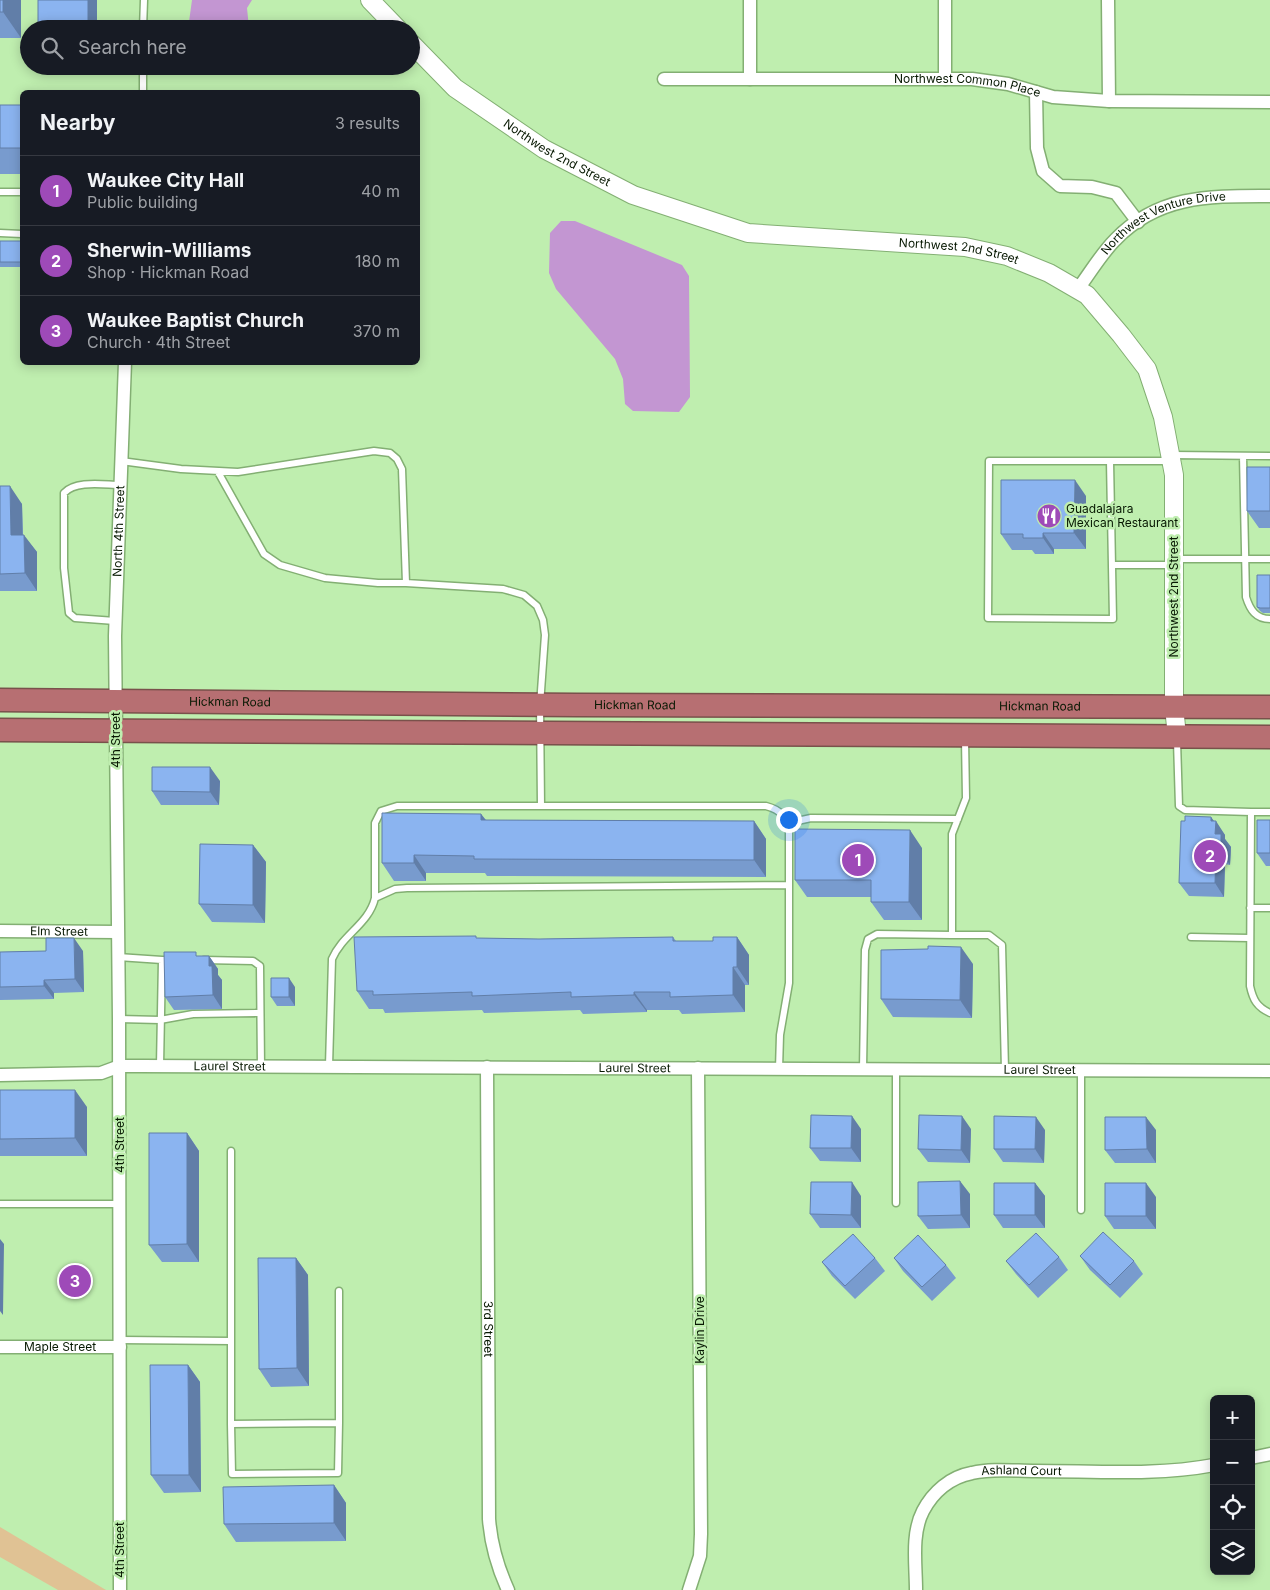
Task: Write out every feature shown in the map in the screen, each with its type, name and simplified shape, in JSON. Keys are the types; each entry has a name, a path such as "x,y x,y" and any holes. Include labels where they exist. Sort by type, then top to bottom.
{"highway":[{"name":"Hickman Road","path":"0,700 540,705 1270,707"},
{"path":"0,730 1270,737"}],"street":[{"path":"370,0 389,20"},
{"path":"750,0 750,78"},
{"path":"945,0 945,79"},
{"path":"1108,0 1109,101"},
{"name":"Northwest 2nd Street","path":"420,52 455,88 544,150 633,195 748,233 965,248 999,255 1049,273 1087,295 1122,335 1147,369 1163,417 1174,475 1174,707 1177,736"},
{"name":"Northwest Common Place","path":"664,78 972,79 1008,84 1053,97 1109,101 1270,102"},
{"path":"1036,92 1036,148 1043,171 1060,186 1092,187 1116,194 1138,222"},
{"name":"Northwest Venture Drive","path":"1078,289 1116,239 1138,222 1167,205 1193,198 1270,196"},
{"name":"North 4th Street","path":"117,700 115,621 125,365"},
{"name":"4th Street","path":"117,700 117,932 120,1066 120,1590"},
{"name":"Elm Street","path":"0,931 117,932"},
{"name":"Laurel Street","path":"0,1075 101,1073 120,1066 1270,1071"},
{"name":"3rd Street","path":"487,1067 489,1519 491,1543 497,1567 508,1590"},
{"name":"Kaylin Drive","path":"690,1590 700,1556 701,1534 698,1068"},
{"name":"Maple Street","path":"0,1347 120,1343"},
{"path":"1255,1457 1270,1454"},
{"name":"Ashland Court","path":"916,1590 916,1531 922,1513 931,1498 944,1485 956,1478 987,1471 1159,1472 1210,1466"}],"lane":[{"path":"143,20 144,0"},
{"path":"143,75 143,90"},
{"path":"0,192 20,192"},
{"path":"0,234 20,234"},
{"path":"121,461 218,472 238,472 374,451 390,453 397,459 402,469 406,582"},
{"path":"1243,456 1246,597 1250,610 1262,618 1270,618"},
{"path":"1110,461 1113,619 988,618 989,461 1110,461 1270,456"},
{"path":"218,472 264,554 280,564 325,578 378,583 406,582 503,589 524,595 537,606 543,620 545,635 545,658 540,705 541,806"},
{"path":"115,621 75,618 69,613 64,568 64,493 68,489 81,485 120,485"},
{"path":"1112,565 1270,559"},
{"path":"952,935 952,834 966,798 965,735"},
{"path":"1177,736 1179,806 1185,810 1270,812"},
{"path":"329,1066 332,959 345,939 367,918 375,898 375,823 381,811 398,806 766,806 777,809 788,823 789,983 780,1035 779,1068"},
{"path":"1251,812 1250,986 1253,1000 1262,1010 1270,1013"},
{"path":"788,823 811,818 958,819"},
{"path":"375,898 395,889 407,888 789,885"},
{"path":"1250,908 1270,908"},
{"path":"864,1069 865,950 868,939 877,934 989,935 1002,945 1005,1070"},
{"path":"1191,937 1249,938"},
{"path":"118,957 180,960"},
{"path":"160,1066 162,960"},
{"path":"198,960 254,961 260,966 261,1066"},
{"path":"119,1019 160,1020 193,1014 260,1013"},
{"path":"896,1069 896,1203"},
{"path":"1080,1070 1080,1210"},
{"path":"231,1151 230,1341 232,1474 338,1473 339,1291"},
{"path":"0,1204 120,1204"},
{"path":"120,1343 230,1341"},
{"path":"231,1424 339,1423"}],"shaded area":[{"path":"192,0 252,0 247,8 248,20 189,20"},
{"path":"561,221 575,221 682,265 689,276 690,397 679,412 633,411 625,404 623,379 615,359 556,289 549,273 550,233"},
{"path":"0,1527 106,1590 58,1590 0,1557"}],"building":[{"path":"0,0 3,0 3,12 0,12"},
{"path":"38,0 88,0 88,20 38,20"},
{"path":"0,105 20,105 20,148 0,148"},
{"path":"0,241 20,241 20,262 0,262"},
{"path":"1247,467 1270,467 1270,511 1247,511"},
{"name":"Guadalajara Mexican Restaurant","path":"1001,480 1075,480 1074,533 1043,533 1043,538 1023,538 1023,534 1001,534"},
{"path":"0,486 10,486 11,535 24,535 25,573 0,574"},
{"path":"1257,575 1270,575 1270,608 1257,607"},
{"path":"152,767 210,767 210,792 152,791"},
{"path":"382,813 481,814 481,820 754,821 754,860 474,859 474,856 414,855 414,863 382,863"},
{"path":"1185,816 1211,817 1211,821 1216,821 1215,834 1221,834 1221,851 1216,851 1215,883 1179,883 1181,821 1185,821"},
{"path":"1257,820 1270,820 1270,853 1257,853"},
{"path":"795,829 910,830 909,902 871,902 871,880 795,880"},
{"path":"200,844 253,845 253,905 199,904"},
{"path":"476,936 476,938 539,939 673,937 673,941 713,941 713,937 737,937 737,967 733,967 733,995 670,997 670,992 634,992 634,995 571,997 571,992 472,996 472,992 373,995 373,991 357,991 354,937"},
{"path":"46,938 74,938 75,979 44,980 44,986 0,987 0,952 46,951"},
{"path":"928,946 961,947 960,1000 881,999 881,950 928,949"},
{"path":"164,952 196,952 196,956 209,956 209,966 212,966 213,995 165,997"},
{"path":"271,978 289,978 289,997 271,997"},
{"path":"0,1090 75,1090 75,1138 0,1139"},
{"path":"811,1115 852,1116 851,1148 810,1148"},
{"path":"919,1115 962,1116 961,1150 918,1149"},
{"path":"994,1116 1036,1117 1035,1149 994,1149"},
{"path":"1105,1117 1146,1117 1147,1149 1105,1150"},
{"path":"149,1133 187,1133 187,1244 149,1245"},
{"path":"960,1181 961,1215 918,1216 918,1182"},
{"path":"811,1182 852,1182 851,1215 810,1214"},
{"path":"994,1183 1035,1183 1035,1215 994,1215"},
{"path":"1105,1183 1146,1183 1146,1216 1105,1216"},
{"path":"1103,1232 1134,1261 1110,1285 1080,1256"},
{"path":"1036,1233 1059,1257 1029,1285 1006,1261"},
{"path":"853,1234 875,1258 845,1286 822,1262"},
{"path":"918,1235 946,1265 922,1287 894,1258"},
{"path":"258,1258 296,1258 297,1368 259,1369"},
{"path":"150,1365 188,1365 189,1475 151,1475"},
{"path":"334,1485 334,1523 224,1524 223,1487"}],"place":[{"name":"Guadalajara Mexican Restaurant","path":"1049,516"},
{"name":"Sherwin-Williams","path":"1210,856"},
{"name":"Waukee City Hall","path":"858,860"},
{"name":"Waukee Baptist Church","path":"75,1281"}]}
